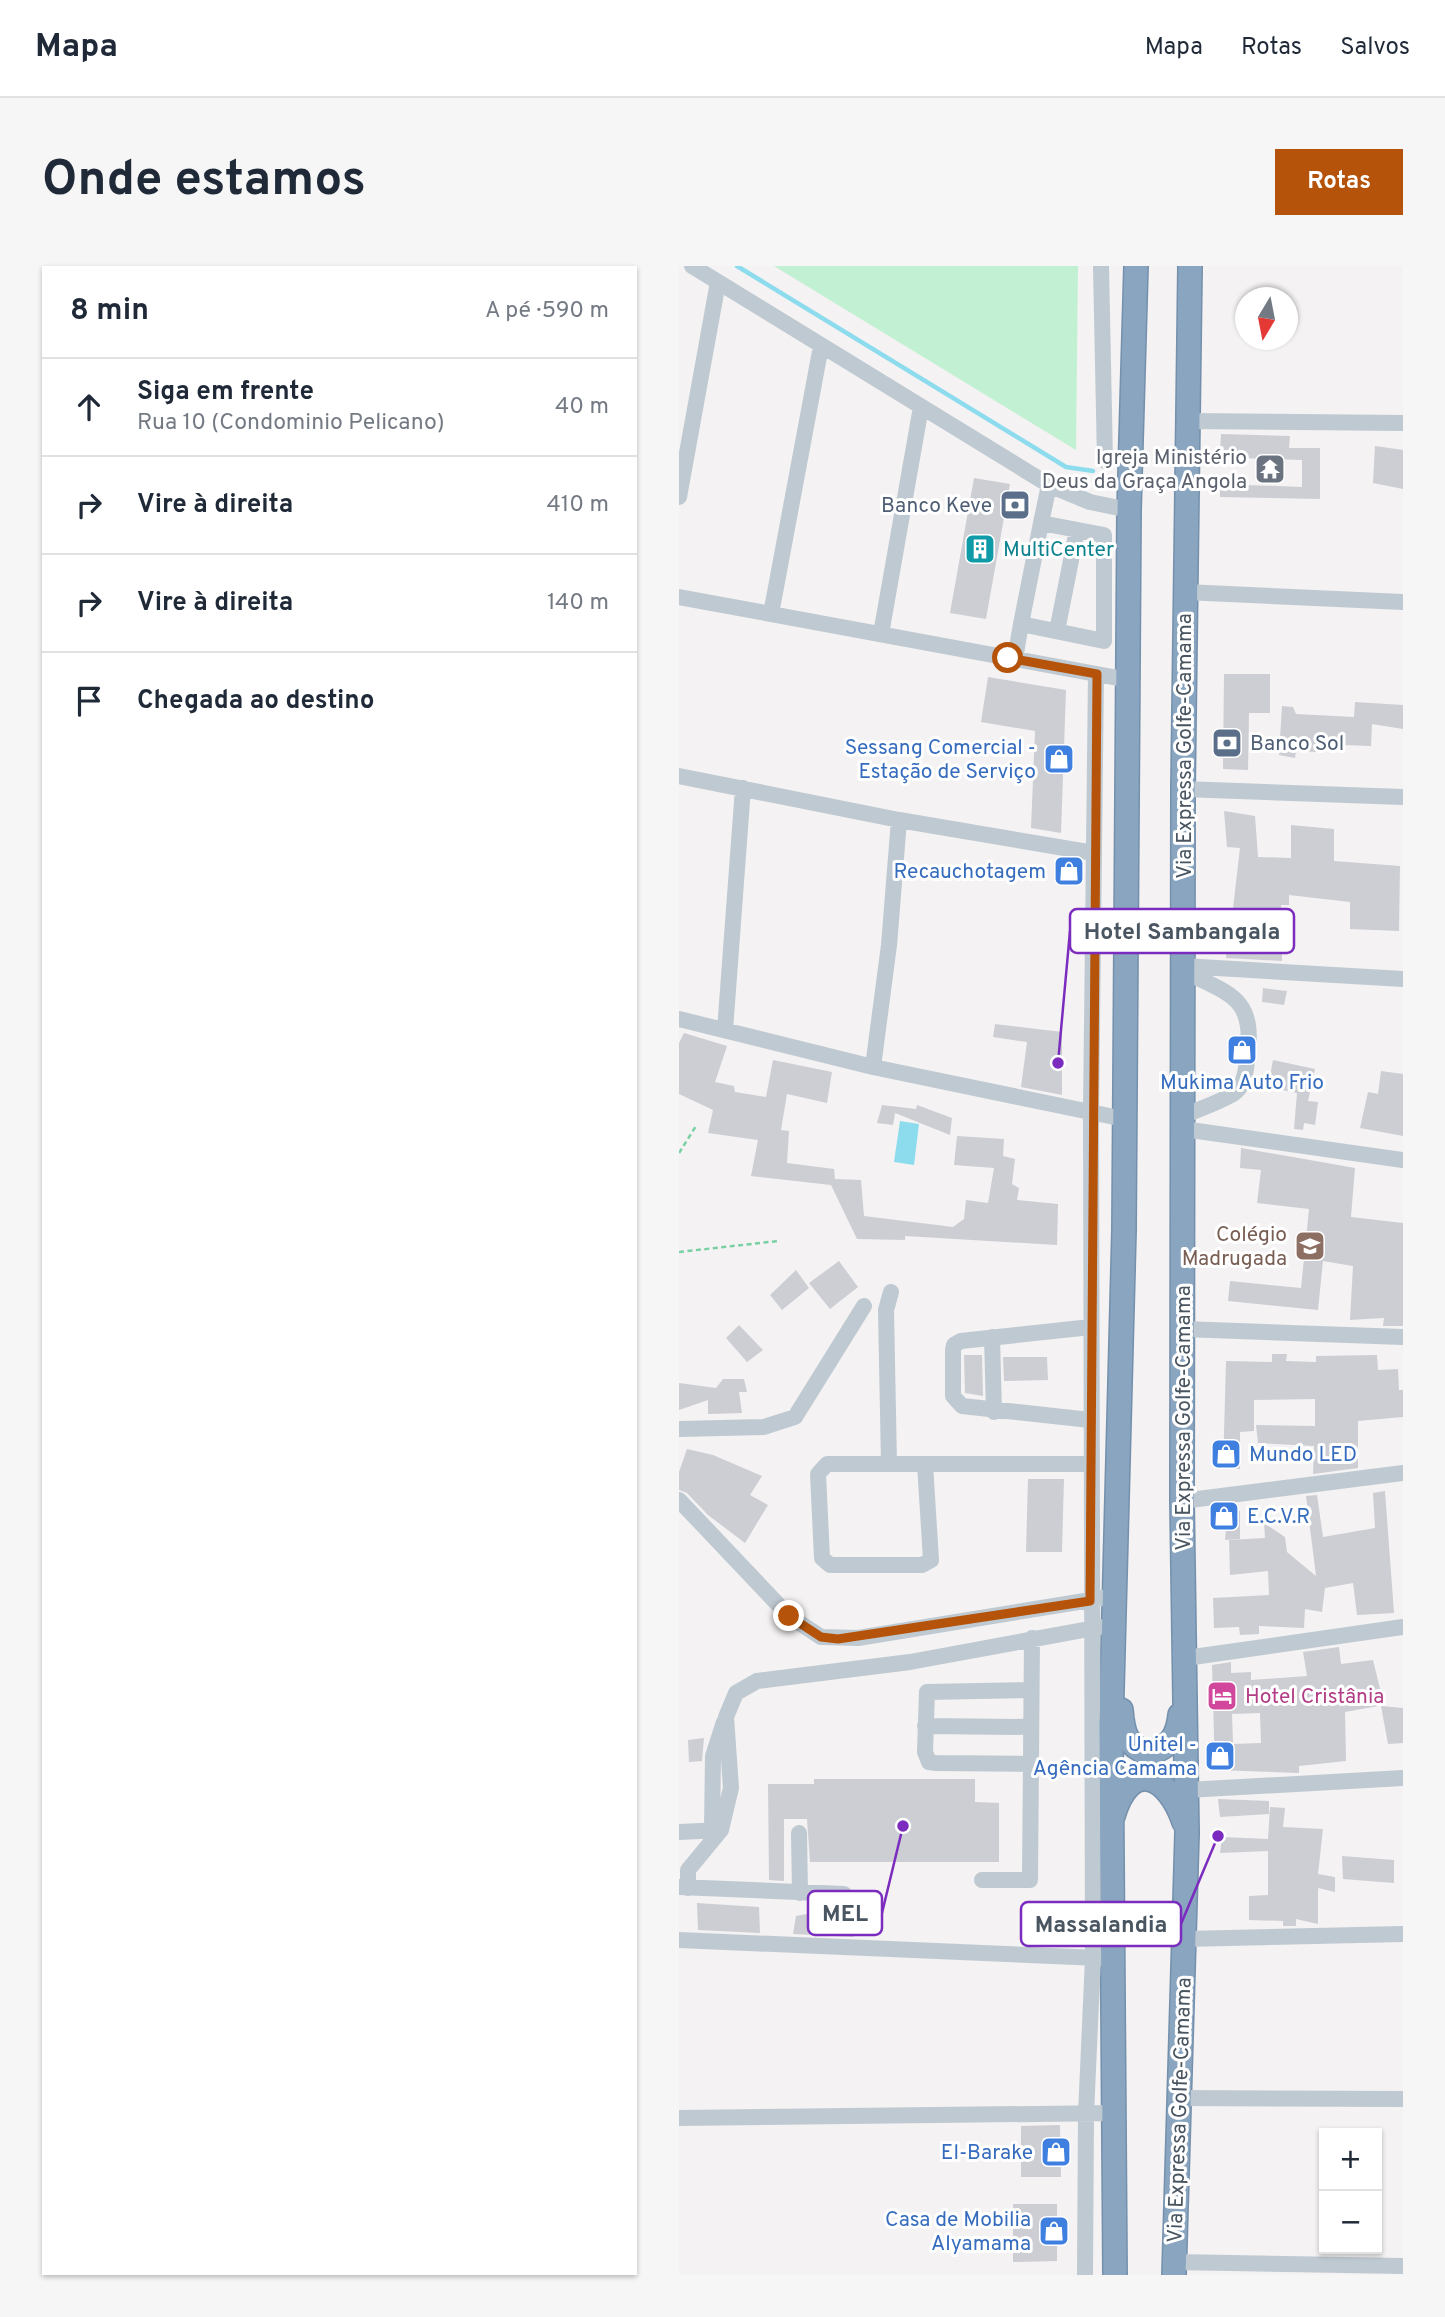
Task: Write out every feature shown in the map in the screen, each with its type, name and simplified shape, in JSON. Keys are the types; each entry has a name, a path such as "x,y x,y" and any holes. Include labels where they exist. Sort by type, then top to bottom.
{"highway":[{"path":"1115,2275 1115,2113 1103,1958 1110,1825 1115,1596 1124,1119 1129,510 1136,266"},
{"name":"Via Expressa Golfe-Camama","path":"1174,2269 1187,1833 1182,1502 1183,789 1190,266"},
{"path":"1114,1625 1124,1735 1134,1748 1149,1754 1167,1748 1176,1735 1180,1720 1184,1632"},
{"path":"1110,1825 1121,1795 1132,1781 1147,1777 1161,1783 1173,1794 1187,1833"}],"street":[{"path":"692,266 1049,485 1090,502 1129,510"},
{"path":"1101,266 1105,461"},
{"path":"679,497 718,282"},
{"path":"771,614 821,346"},
{"path":"881,634 922,407"},
{"path":"1188,421 1403,424"},
{"path":"1015,659 1049,485"},
{"path":"1021,624 1104,641 1104,535 1041,523"},
{"path":"1057,631 1077,530"},
{"path":"1185,592 1403,602"},
{"path":"679,597 1129,680"},
{"path":"1085,2275 1086,2113 1103,1958 1090,1601 1091,1113 1097,674"},
{"path":"679,776 899,820 1094,853"},
{"path":"725,1031 743,788"},
{"path":"1183,789 1403,797"},
{"path":"873,1067 889,945 899,820"},
{"path":"1183,969 1403,979"},
{"path":"1183,969 1231,995 1243,1006 1249,1025 1243,1081 1235,1093 1183,1122"},
{"path":"679,1019 873,1067 1124,1119"},
{"path":"1183,1122 1403,1160"},
{"path":"889,1464 886,1310 891,1292"},
{"path":"679,1429 764,1427 795,1418 864,1306"},
{"path":"1090,1420 994,1412 962,1406 953,1396 954,1345 961,1341 1091,1327"},
{"path":"1183,1329 1403,1337"},
{"path":"992,1337 994,1412"},
{"path":"925,1464 931,1560 922,1565 830,1565 822,1558 818,1474 827,1464 889,1464 925,1464 1090,1464"},
{"path":"1182,1502 1403,1474"},
{"path":"679,1500 789,1616 821,1637 858,1638 1115,1596"},
{"path":"844,1895 684,1887 688,1870 716,1830 731,1788 726,1717 736,1693 757,1681 910,1662 1114,1625"},
{"path":"1186,1658 1403,1627"},
{"path":"982,1880 1030,1880 1032,1638"},
{"path":"1031,1690 933,1690 926,1697 925,1726 925,1752 929,1762 1031,1764"},
{"path":"925,1726 1031,1727"},
{"path":"1187,1790 1403,1778"},
{"path":"679,1832 716,1830"},
{"path":"799,1833 800,1893"},
{"path":"1184,1939 1403,1934"},
{"path":"679,1940 1103,1958"},
{"path":"1180,2098 1403,2099"},
{"path":"679,2118 1115,2113"},
{"path":"1174,2269 1403,2266"}],"path":[{"path":"679,1153 696,1126"},
{"path":"679,1252 778,1241"}],"green space":[{"path":"774,266 1078,266 1076,450"}],"water":[{"path":"900,1121 919,1124 914,1165 894,1162"}],"building":[{"path":"1221,434 1290,436 1289,448 1320,448 1320,499 1220,497 1220,484 1302,487 1302,460 1239,458 1239,451 1220,451"},
{"path":"1375,446 1403,450 1403,489 1373,483"},
{"name":"MultiCenter","path":"974,478 1010,484 986,619 950,613"},
{"path":"1224,674 1270,674 1270,713 1249,713 1248,770 1223,769"},
{"path":"988,677 1066,690 1061,833 1031,828 1035,731 981,722"},
{"path":"1355,702 1403,705 1403,729 1372,724 1371,746 1317,744 1316,752 1296,751 1295,758 1279,755 1282,706 1293,707 1296,714 1354,717"},
{"path":"1224,811 1255,816 1258,857 1291,858 1291,825 1334,829 1334,861 1400,866 1399,931 1350,929 1350,902 1289,895 1289,905 1281,905 1282,961 1226,958 1227,943 1244,941 1246,918 1232,917 1240,848 1227,847"},
{"path":"1263,988 1287,991 1284,1005 1262,1002"},
{"path":"995,1024 1062,1032 1062,1095 1021,1087 1027,1042 993,1037"},
{"path":"684,1033 727,1046 715,1082 734,1086 735,1092 766,1097 773,1060 832,1072 827,1103 787,1094 781,1130 789,1131 787,1163 834,1169 835,1179 861,1180 864,1216 953,1227 964,1219 966,1200 988,1203 994,1168 954,1165 957,1136 1004,1139 1003,1156 1015,1159 1012,1184 1019,1188 1017,1200 1058,1204 1057,1245 905,1236 905,1240 857,1239 831,1185 751,1176 758,1140 708,1133 713,1110 679,1094 679,1043"},
{"path":"1273,1060 1315,1069 1308,1101 1318,1102 1315,1125 1304,1123 1303,1130 1294,1129 1297,1093 1268,1087"},
{"path":"1381,1071 1403,1074 1403,1136 1360,1128 1368,1092 1378,1094"},
{"path":"882,1105 916,1109 917,1105 952,1118 950,1135 895,1113 893,1125 877,1123"},
{"path":"1241,1148 1355,1168 1351,1217 1403,1223 1403,1326 1383,1326 1384,1318 1350,1320 1353,1266 1323,1261 1318,1310 1228,1301 1230,1281 1301,1288 1309,1209 1257,1203 1261,1170 1240,1168"},
{"path":"839,1261 858,1287 830,1309 809,1283"},
{"path":"796,1270 809,1288 782,1310 770,1295"},
{"path":"739,1325 763,1350 747,1362 726,1338"},
{"path":"1272,1354 1287,1354 1286,1361 1316,1362 1316,1356 1377,1355 1378,1370 1398,1369 1399,1390 1403,1390 1403,1417 1358,1421 1358,1468 1313,1474 1314,1446 1258,1443 1256,1425 1315,1426 1315,1399 1254,1400 1254,1431 1240,1432 1240,1469 1223,1469 1226,1361 1272,1362"},
{"path":"964,1355 982,1355 983,1396 965,1393"},
{"path":"1003,1357 1047,1357 1048,1380 1004,1381"},
{"path":"723,1379 744,1379 747,1392 739,1392 742,1413 708,1414 708,1400 679,1410 679,1383 716,1388"},
{"path":"687,1449 713,1455 762,1476 750,1495 768,1505 745,1543 708,1515 687,1493 679,1490 679,1472"},
{"path":"1028,1479 1064,1479 1062,1552 1026,1552"},
{"path":"1385,1491 1394,1613 1357,1615 1353,1583 1325,1588 1322,1612 1305,1609 1304,1628 1259,1626 1259,1634 1240,1635 1239,1627 1214,1628 1213,1598 1269,1595 1268,1571 1230,1575 1229,1540 1265,1538 1264,1523 1285,1537 1287,1552 1316,1576 1306,1496 1317,1495 1323,1537 1375,1528 1373,1493"},
{"path":"1228,1509 1240,1511 1240,1539 1225,1540"},
{"path":"1339,1647 1341,1664 1373,1660 1384,1705 1345,1712 1346,1761 1299,1766 1299,1773 1215,1770 1212,1665 1231,1662 1231,1673 1251,1672 1251,1680 1307,1676 1303,1652","holes":["1260,1713 1261,1743 1233,1744 1232,1714"]},
{"path":"1381,1706 1403,1708 1403,1743 1388,1744"},
{"path":"704,1738 702,1761 689,1762 688,1740"},
{"path":"814,1779 975,1779 975,1802 999,1803 999,1862 810,1862 807,1819 784,1819 784,1881 769,1880 768,1784 814,1784"},
{"path":"1218,1799 1269,1801 1269,1814 1220,1817"},
{"path":"1270,1807 1285,1808 1283,1827 1323,1829 1318,1874 1335,1877 1335,1892 1318,1888 1318,1924 1296,1919 1296,1926 1283,1926 1283,1921 1249,1920 1249,1896 1268,1895 1268,1851 1220,1853 1222,1837 1268,1839"},
{"path":"1342,1856 1394,1860 1394,1883 1343,1879"},
{"path":"697,1903 759,1907 760,1933 698,1930"},
{"path":"807,1914 853,1919 854,1937 793,1934 796,1916"},
{"path":"1060,2125 1061,2177 1021,2177 1021,2126"},
{"path":"1013,2204 1057,2204 1057,2261 1013,2262"}],"waterway":[{"path":"737,266 1066,467 1093,471"}],"place":[{"name":"Igreja Ministério Deus da Graça Angola","path":"1270,469"},
{"name":"Banco Keve","path":"1015,505"},
{"name":"MultiCenter","path":"980,549"},
{"name":"Banco Sol","path":"1227,743"},
{"name":"Sessang Comercial - Estação de Serviço","path":"1059,759"},
{"name":"Recauchotagem","path":"1069,871"},
{"name":"Mukima Auto Frio","path":"1242,1050"},
{"name":"Hotel Sambangala","path":"1058,1063"},
{"name":"Colégio Madrugada","path":"1310,1246"},
{"name":"Mundo LED","path":"1226,1454"},
{"name":"E.C.V.R","path":"1224,1516"},
{"name":"Hotel Cristânia","path":"1222,1696"},
{"name":"Unitel - Agência Camama","path":"1220,1756"},
{"name":"MEL","path":"903,1826"},
{"name":"Massalandia","path":"1218,1836"},
{"name":"El-Barake","path":"1056,2152"},
{"name":"Casa de Mobilia Alyamama","path":"1054,2231"}],"route":[{"path":"789,1616 808,1631 821,1637 838,1639 1090,1601 1091,1113 1097,674 1008,658"}]}
